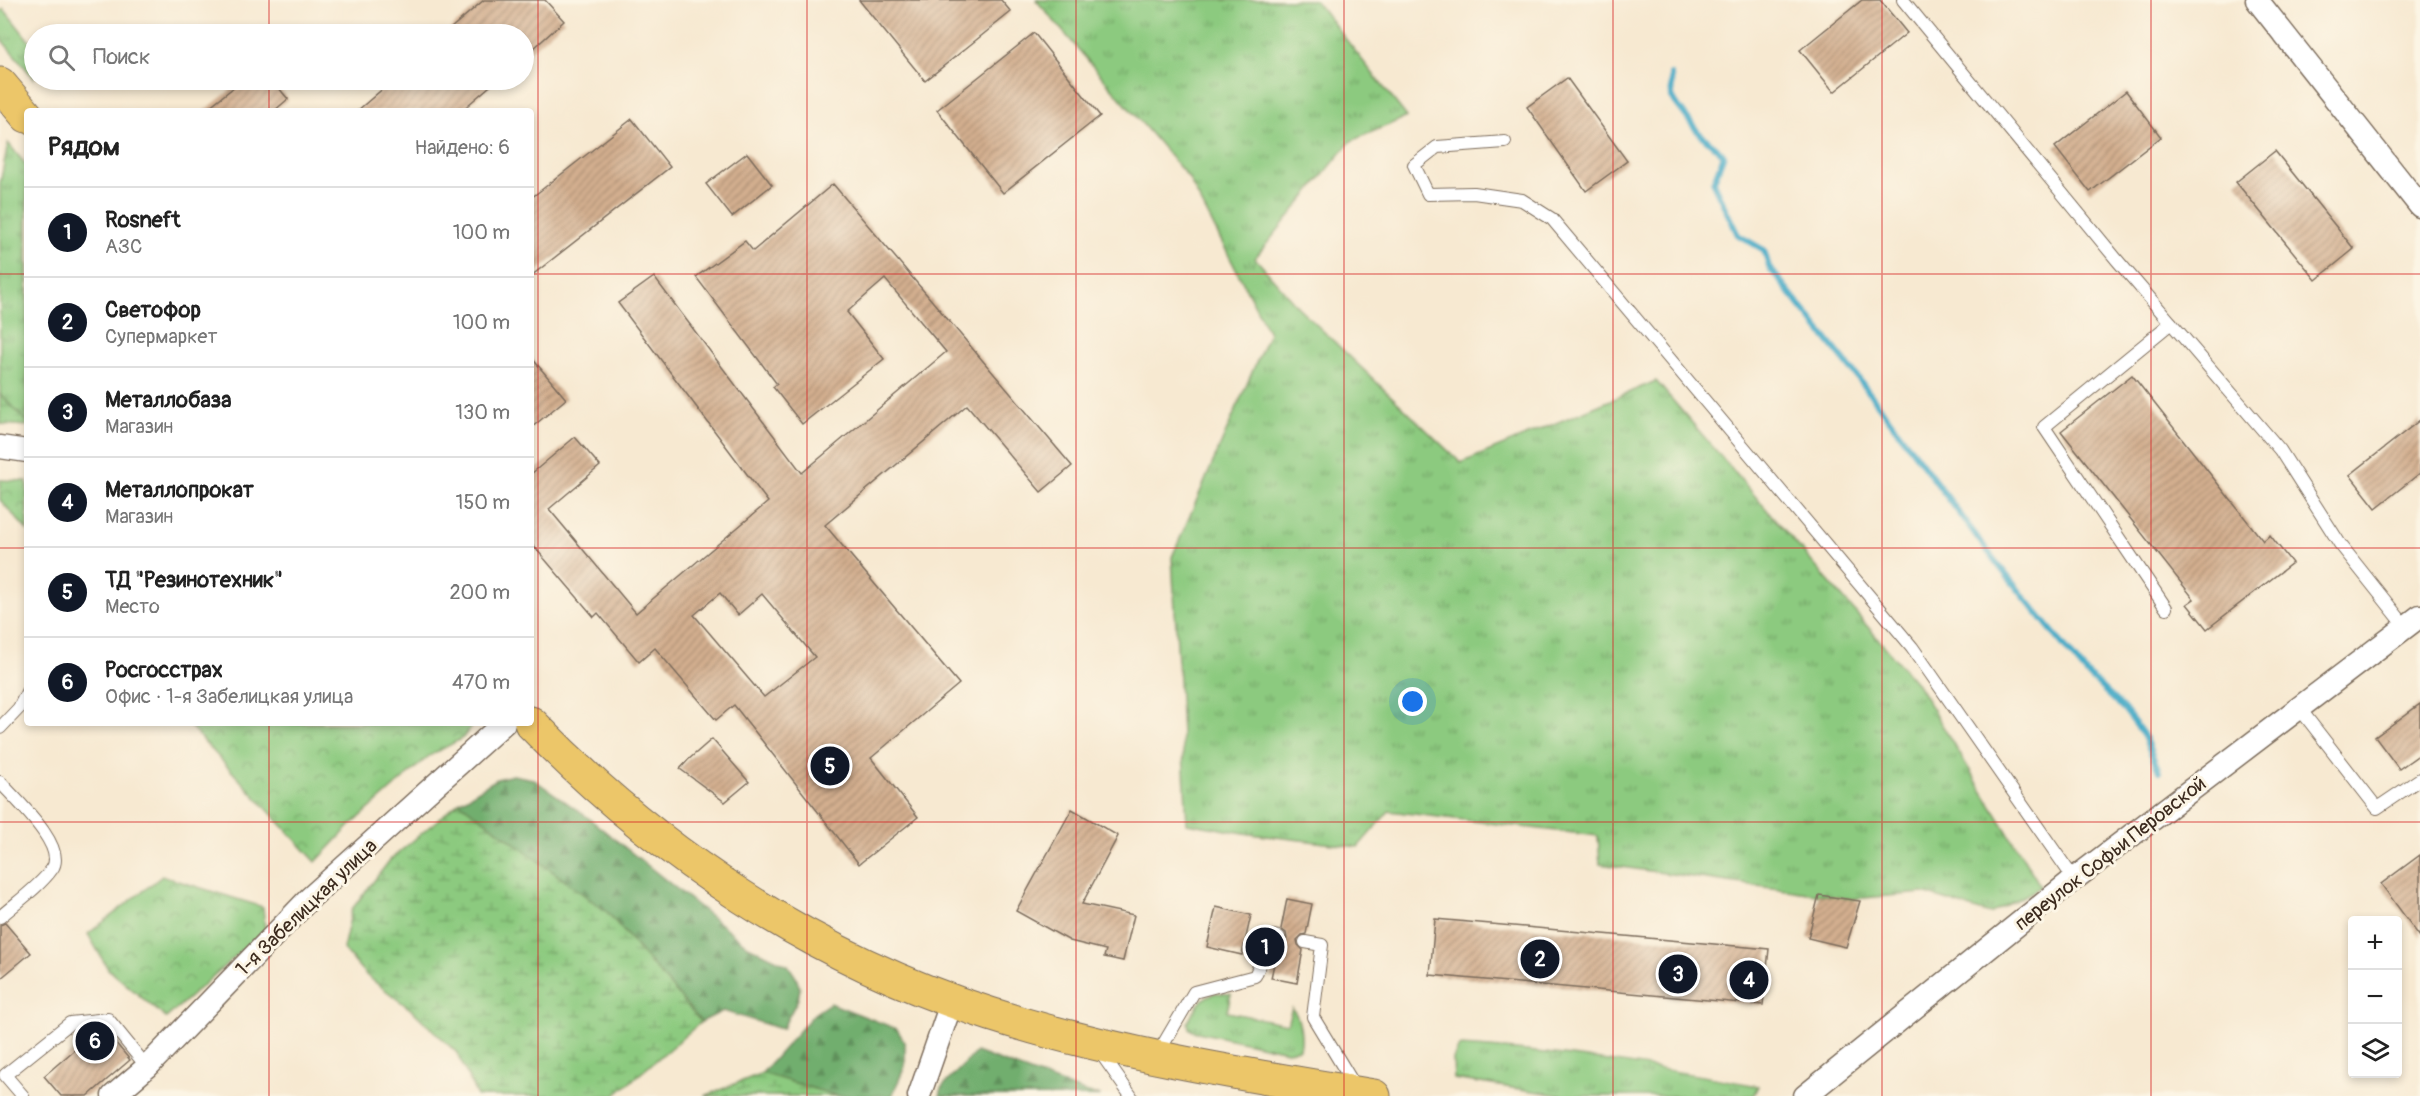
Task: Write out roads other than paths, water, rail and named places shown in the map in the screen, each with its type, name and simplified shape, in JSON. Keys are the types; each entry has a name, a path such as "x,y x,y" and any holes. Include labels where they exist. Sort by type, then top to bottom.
{"highway":[{"path":"0,84 24,113"},
{"path":"534,726 600,789 695,866 784,924 868,968 952,1001 1017,1023 1094,1043 1156,1057 1363,1095"}],"street":[{"path":"2257,0 2420,206"},
{"path":"0,447 24,451"},
{"name":"переулок Софьи Перовской","path":"1810,1094 2074,879 2413,621"},
{"name":"1-я Забелицкая улица","path":"113,1096 147,1067 310,898 501,726"},
{"path":"919,1096 952,1001"}],"lane":[{"path":"1903,0 2171,323 2280,450 2340,544 2413,621"},
{"path":"1505,142 1437,147 1414,165 1428,194 1474,194 1522,200 1552,219 1912,647 2074,879"},
{"path":"2166,608 2044,427 2171,323"},
{"path":"0,728 19,708 24,699"},
{"path":"2300,709 2377,808 2420,779"},
{"path":"0,782 50,839 56,854 53,868 0,917"},
{"path":"1156,1057 1194,992 1255,976 1272,936 1279,937"},
{"path":"1305,942 1322,945 1313,1017 1363,1095"},
{"path":"23,1096 5,1075 70,1023 108,1019 147,1067"},
{"path":"1094,1043 1131,1096"}],"waterway":[{"path":"1671,75 1672,98 1698,132 1724,155 1713,183 1738,235 1764,250 1769,267 1859,379 1995,561 2086,673 2124,709 2143,734 2159,771"}],"place":[{"name":"ТД \"Резинотехник\"","path":"830,766"},
{"name":"Rosneft","path":"1265,947"},
{"name":"Светофор","path":"1540,959"},
{"name":"Металлобаза","path":"1678,974"},
{"name":"Металлопрокат","path":"1749,980"},
{"name":"Росгосстрах","path":"95,1041"}]}
